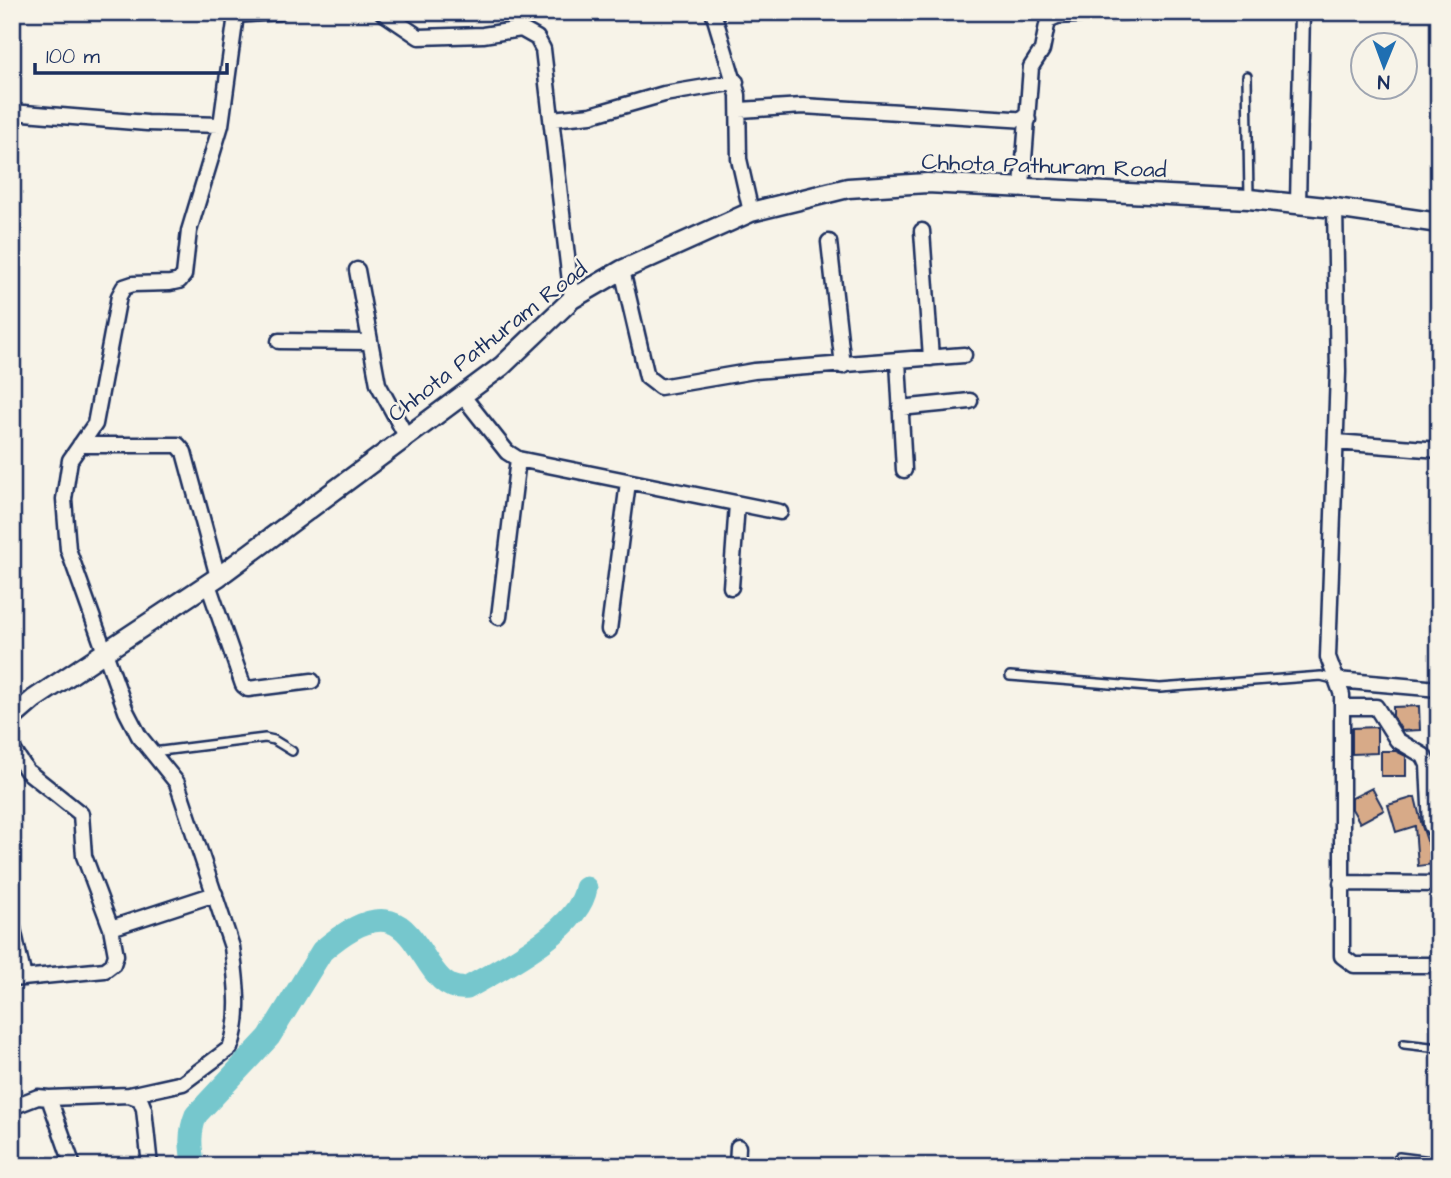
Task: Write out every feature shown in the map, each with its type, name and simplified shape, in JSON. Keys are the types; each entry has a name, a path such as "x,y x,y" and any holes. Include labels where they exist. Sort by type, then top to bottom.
{"street":[{"path":"218,12 236,15 279,12"},
{"path":"383,12 419,37 483,35 521,29 537,38 542,48 552,119 572,299"},
{"path":"516,12 521,29"},
{"path":"713,12 736,82 740,110 739,159 751,212"},
{"path":"1022,186 1031,67 1042,50 1048,20 1056,16 1125,12"},
{"path":"1298,204 1302,12"},
{"path":"12,1107 38,1097 129,1095 183,1083 230,1048 236,1020 232,947 177,783 151,752 126,710 68,549 64,526 70,460 95,424 119,296 124,288 133,284 170,283 179,281 184,275 189,231 222,125 236,15"},
{"path":"552,119 591,116 664,94 736,82"},
{"path":"740,110 803,106 1028,120"},
{"path":"12,112 147,123 222,125"},
{"name":"Chhota Pathuram Road","path":"12,718 34,699 213,580 462,395 524,346 572,299 621,270 751,212 791,200 884,184 1022,186 1249,199 1439,223"},
{"path":"1335,208 1336,442 1328,657 1343,707 1341,940 1346,961 1354,965 1439,965"},
{"path":"922,231 932,358"},
{"path":"829,242 843,366"},
{"path":"357,270 369,342 384,399 406,436"},
{"path":"621,270 647,377 654,385 666,387 727,374 964,355"},
{"path":"279,341 369,342"},
{"path":"898,361 904,470"},
{"path":"462,395 507,452 518,459 780,512"},
{"path":"900,408 970,401"},
{"path":"1336,442 1439,450"},
{"path":"80,445 178,445 184,452 213,580 243,685 248,690 312,681"},
{"path":"499,617 518,459"},
{"path":"610,630 628,482"},
{"path":"731,587 737,504"},
{"path":"1337,680 1439,689"},
{"path":"1343,707 1376,708 1397,740 1424,756 1428,765 1431,825 1439,837"},
{"path":"12,748 27,771 81,814 84,856 111,928 116,955 113,964 105,970 18,978 12,924"},
{"path":"1341,883 1439,884"},
{"path":"111,928 215,894"},
{"path":"129,1095 140,1099 144,1109 150,1166"},
{"path":"49,1098 73,1166"},
{"path":"737,1166 738,1147"}],"lane":[{"path":"1247,76 1249,199"},
{"path":"1010,676 1160,688 1321,676 1337,680"},
{"path":"151,752 265,738 274,740 292,751"},
{"path":"1404,1044 1439,1048"},
{"path":"1399,1157 1439,1162"}],"building":[{"path":"1419,706 1420,730 1402,731 1393,716 1393,707"},
{"path":"1377,727 1377,753 1352,754 1352,728"},
{"path":"1381,751 1396,751 1406,756 1406,776 1381,776"},
{"path":"1372,788 1384,810 1360,823 1352,809 1352,798"},
{"path":"1415,797 1435,864 1418,866 1415,826 1396,832 1388,805"}],"waterway":[{"path":"194,1166 191,1140 196,1115 269,1037 322,951 356,927 380,920 399,926 412,939 436,973 449,985 467,988 518,959 554,933 580,904 586,888"}]}
